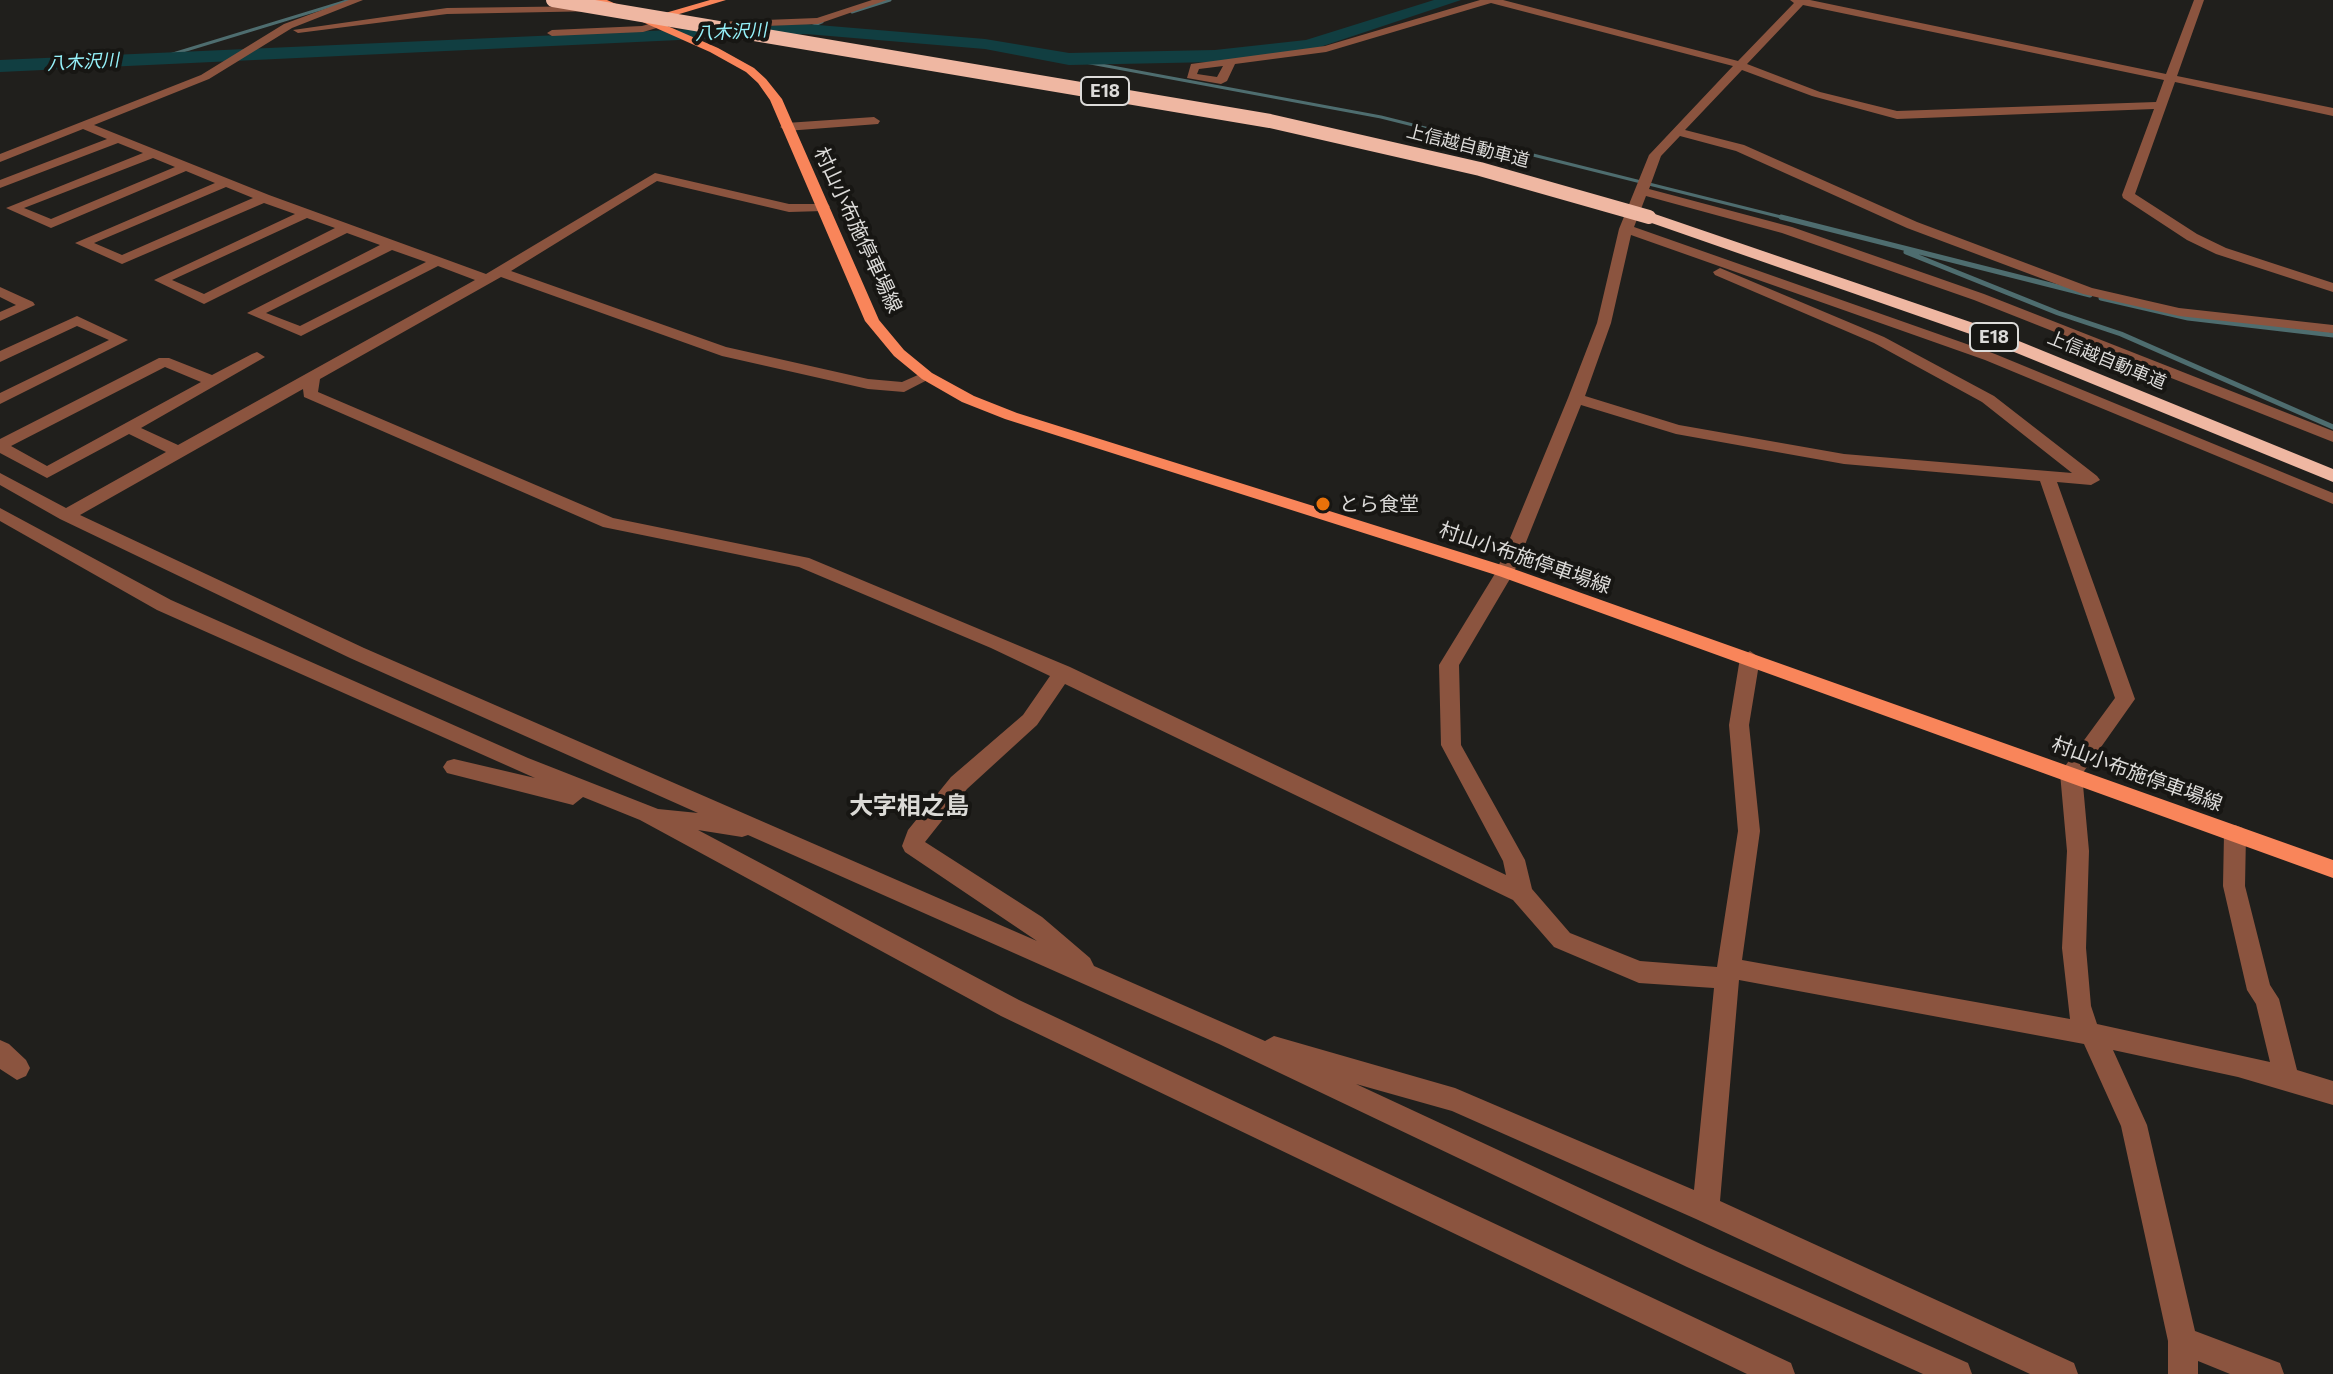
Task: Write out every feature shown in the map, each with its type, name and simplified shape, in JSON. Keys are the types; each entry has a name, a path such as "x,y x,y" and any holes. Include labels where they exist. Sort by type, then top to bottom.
{"highway":[{"name":"上信越自動車道","path":"595,0 1274,113 1485,161 1979,318 2333,461"},
{"name":"上信越自動車道","path":"552,5 1243,115 1480,169 1650,212 1976,330 2333,476"}],"main road":[{"name":"村山小布施停車場線","path":"595,0 658,25 750,70 776,99 872,321 899,353 927,376 968,399 1011,416 1505,572 2333,869"},
{"path":"658,25 721,0"}],"street":[{"path":"2,155 166,94 231,62 278,32 358,0"},
{"path":"522,0 548,5 616,8"},
{"path":"552,33 658,25 818,21 882,0"},
{"path":"1230,63 1221,81 1191,76 1195,66 1343,45 1491,0 1738,64 1816,94 1897,115 2161,105"},
{"path":"1521,893 1514,860 1451,745 1449,665 1505,572 1576,398 1604,323 1626,229 1655,155 1799,0 2333,112"},
{"path":"2199,0 2128,195 2192,237 2221,251 2333,288"},
{"path":"278,32 447,11 552,5"},
{"path":"1189,89 1198,78"},
{"path":"786,127 874,121"},
{"path":"83,125 264,198 438,261 722,351 868,384 904,387 927,376"},
{"path":"1675,131 1740,148 1912,225 2088,291 2179,312 2333,329"},
{"path":"0,184 115,140"},
{"path":"152,154 13,208 51,224 187,166"},
{"path":"66,515 493,276 655,177 789,208 823,207"},
{"path":"226,183 82,243 122,260 264,198"},
{"path":"1643,186 1787,230 1938,282 2151,362 2333,437"},
{"path":"307,213 161,280 204,300 346,228"},
{"path":"1626,229 1990,357 2333,499"},
{"path":"1576,398 1676,429 1844,459 2091,480 1988,399 1879,340 1727,275 1671,249 1653,237"},
{"path":"393,244 254,313 301,332 438,261"},
{"path":"0,291 28,305 0,317"},
{"path":"0,357 77,320 121,340 0,399"},
{"path":"0,446 47,473 257,357"},
{"path":"0,446 164,361 212,381"},
{"path":"313,377 310,394 609,523 803,562 1063,672 1383,830 1521,893 1562,940 1639,972 1728,973 2090,1034 2238,1065 2333,1093"},
{"path":"127,427 177,451"},
{"path":"2047,477 2125,699 2071,773 2078,851 2074,948 2079,1006 2134,1125 2183,1341 2183,1374"},
{"path":"0,478 66,515 357,653 1228,1036 1697,1257 1957,1374"},
{"path":"0,514 164,605 521,764 648,814 1010,1008 1780,1374"},
{"path":"1706,1209 1728,973 1749,831 1739,725 1750,658"},
{"path":"1063,672 1030,720 959,783 916,836 913,846 1034,924 1100,981"},
{"path":"454,767 648,814 770,832"},
{"path":"2235,834 2234,886 2259,990 2267,999 2287,1080"},
{"path":"1228,1036 1455,1100 1706,1209 2063,1374"},
{"path":"2183,1341 2269,1374"}],"waterway":[{"path":"150,61 350,0"},
{"path":"852,12 890,0"},
{"name":"八木沢川","path":"0,66 806,29 985,44 1069,59 1215,56 1308,45 1452,0"},
{"path":"806,29 822,22"},
{"path":"1069,59 1381,117 1781,217"},
{"path":"1781,217 1789,219"},
{"path":"1781,217 2090,295"},
{"path":"1906,252 2058,313 2121,334 2333,427"},
{"path":"2101,298 2188,318 2333,335"}],"place":[{"name":"とら食堂","path":"1323,504"}],"district":[{"name":"大字相之島","path":"909,806"}]}
